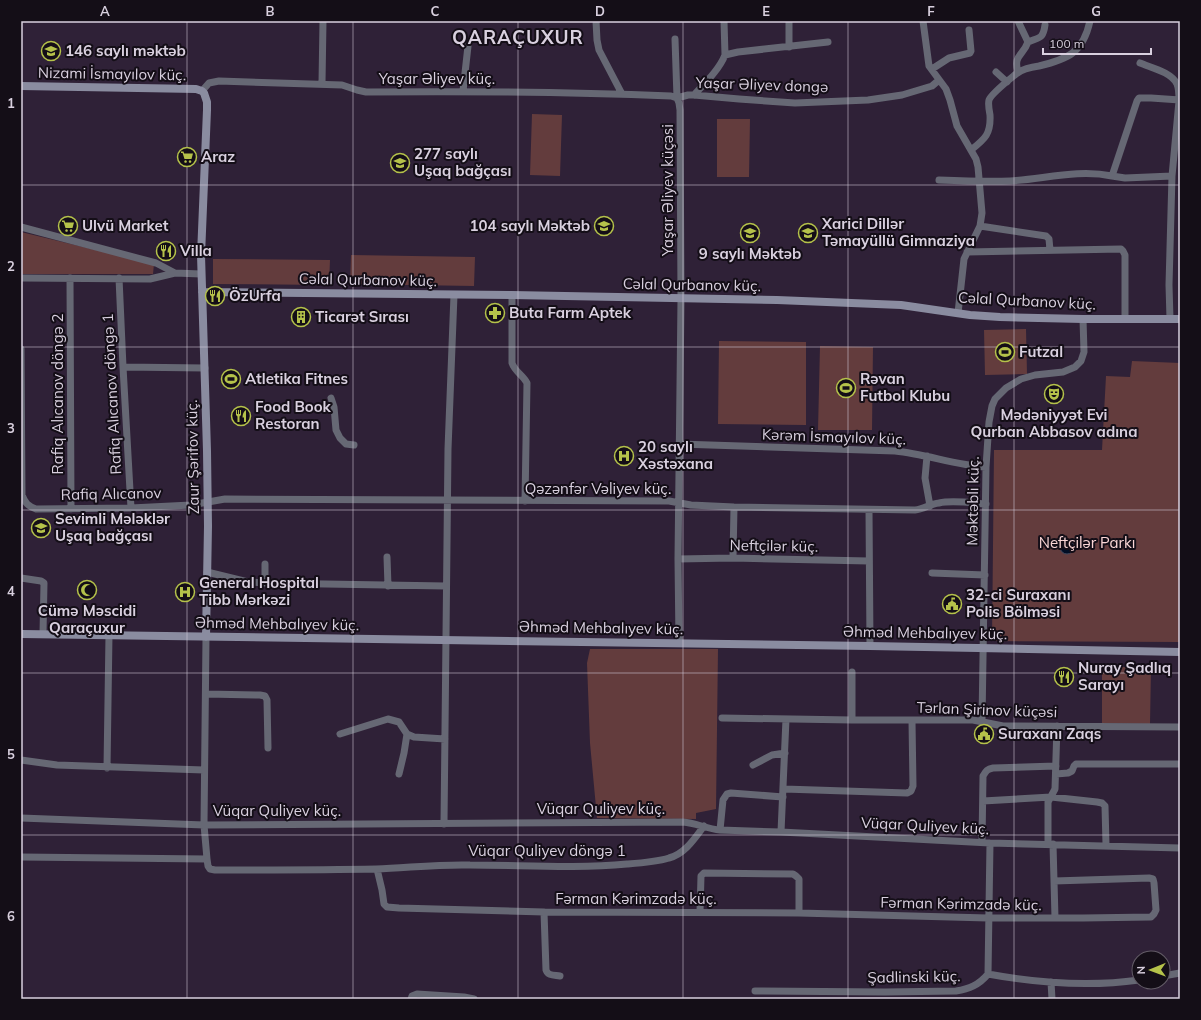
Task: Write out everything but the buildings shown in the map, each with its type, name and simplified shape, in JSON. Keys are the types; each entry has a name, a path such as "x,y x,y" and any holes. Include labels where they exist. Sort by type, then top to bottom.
{"street":[{"path":"322,84 323,21"},
{"path":"596,21 599,50 622,94"},
{"path":"694,95 720,65 725,55 724,21"},
{"path":"789,21 789,47"},
{"path":"923,21 928,61 946,90 959,130 976,159 979,180 982,213 980,226 964,259 958,313"},
{"path":"1018,21 1028,42 1026,49 1016,61 1018,72"},
{"path":"970,150 984,140 988,133 990,119 989,103 991,96 1018,72 1027,68 1059,61 1074,52 1085,37 1090,21"},
{"path":"1028,42 1044,34 1044,25"},
{"path":"932,69 949,58 970,53 969,30"},
{"name":"Yaşar Əliyev küçəsi","path":"675,39 677,98 680,110 681,299 678,559 679,643"},
{"path":"725,55 738,52 828,42"},
{"path":"463,91 468,46"},
{"path":"1140,63 1164,73 1174,80 1178,88 1179,101 1172,176 1169,285 1170,319"},
{"path":"996,72 1007,82"},
{"name":"Yaşar Əliyev dongə","path":"677,98 694,95 795,103 868,100 902,95 932,86 939,80"},
{"name":"Yaşar Əliyev küç.","path":"202,91 209,83 219,81 342,85 366,92 463,91 622,94 671,96 677,98"},
{"name":"Nizami İsmayılov küç.","path":"21,86 196,89 202,91"},
{"name":"Zaur Şərifov küç.","path":"202,91 205,96 207,110 201,274 208,502 204,770 204,825 207,859"},
{"path":"1112,176 1139,98 1179,101"},
{"path":"939,180 1010,181 1085,174 1102,174 1125,178 1172,176"},
{"path":"980,226 1046,236 1049,239 1050,250"},
{"path":"21,227 156,262 175,273"},
{"path":"967,252 1121,249 1125,255 1125,319"},
{"path":"21,278 150,279 175,273 201,274"},
{"name":"Rafiq Alıcanov döngə 2","path":"70,278 71,509"},
{"name":"Rafiq Alıcanov döngə 1","path":"119,278 131,508"},
{"name":"Cəlal Qurbanov küç.","path":"202,292 777,300 901,306 1000,317 1180,319"},
{"path":"444,824 446,739 447,501 454,295"},
{"path":"512,296 512,363 513,368 524,378 527,383 525,501"},
{"name":"Məktəbli küç.","path":"982,721 986,467 992,406 995,399 1006,388 1021,379 1035,375 1063,372 1076,367 1081,361 1084,352 1083,319"},
{"name":"Rafiq Alıcanov","path":"21,349 22,495 29,507 36,509 131,508 191,505 208,502"},
{"path":"123,367 204,368"},
{"path":"331,398 334,407 336,430 340,438 346,444 354,445"},
{"name":"Kərəm İsmayılov küç.","path":"679,444 895,451 927,456 956,463 986,467"},
{"path":"927,456 925,478 930,506"},
{"name":"Qəzənfər Vəliyev küç.","path":"208,502 225,499 669,502 691,505 734,507 869,510 922,510 945,502 986,504"},
{"path":"733,558 734,507"},
{"path":"869,510 870,646"},
{"path":"387,557 388,586"},
{"name":"Neftçilər küç.","path":"678,559 733,558 869,561"},
{"path":"265,564 265,583"},
{"path":"207,572 248,582 265,583 446,586"},
{"path":"932,573 985,575"},
{"path":"21,578 41,581 44,584 44,634"},
{"name":"Əhməd Mehbalıyev küç.","path":"21,634 679,643 1180,652"},
{"path":"107,768 109,635"},
{"path":"852,672 852,720"},
{"path":"206,694 265,696 267,700 268,748"},
{"name":"Tərlan Şirinov küçəsi","path":"722,718 912,721 973,720 1003,726 1180,727"},
{"path":"781,832 784,793 786,719"},
{"path":"340,734 388,720 399,722 406,734 404,753 399,774"},
{"path":"720,830 723,800 726,794 907,793 911,791 913,786 912,721"},
{"path":"1055,918 1054,881 1048,802 1056,789 1057,726"},
{"path":"406,734 419,738 446,739"},
{"path":"753,765 772,754 785,753"},
{"path":"21,760 36,761 48,765 204,770"},
{"path":"1056,774 1068,773 1072,771 1076,764 1180,764"},
{"path":"982,842 983,776 988,769 1056,766"},
{"path":"983,801 1051,797 1102,803 1105,806 1106,845"},
{"name":"Vüqar Quliyev küç.","path":"21,818 204,825 683,822 720,830 990,843 1180,848"},
{"name":"Vüqar Quliyev döngə 1","path":"377,869 468,864 602,866 640,863 677,856 704,826"},
{"path":"990,843 988,974 1051,982 1131,981"},
{"path":"21,857 207,859 210,869 215,870 377,869"},
{"name":"Fərman Kərimzadə küç.","path":"377,869 384,904 391,908 544,912 799,913 988,918 1151,917 1156,910 1153,879 1054,881"},
{"path":"700,912 701,876 704,873 793,874 799,880 799,913"},
{"path":"544,912 546,970 549,975 560,976"},
{"name":"Şadlinski küç.","path":"755,990 885,992 956,991 973,987 983,980 988,974"},
{"path":"1051,982 1052,999"},
{"path":"411,999 412,996 417,994 464,996 474,999"}],"green space":[{"path":"532,114 562,115 560,176 530,175"},
{"path":"717,119 750,119 749,177 717,177"},
{"path":"21,232 154,264 153,274 21,274"},
{"path":"351,255 475,257 474,286 350,284"},
{"path":"213,259 330,260 329,285 213,284"},
{"name":"Futzal","path":"1026,329 1027,374 985,375 984,330"},
{"path":"719,341 806,342 806,425 718,424"},
{"name":"Rəvan Futbol Klubu","path":"820,346 873,347 872,430 818,430"},
{"name":"Neftçilər Parkı","path":"1132,361 1180,363 1180,642 992,641 994,450 1102,450 1106,376 1130,377"},
{"path":"590,649 718,649 716,809 696,813 696,819 597,818 590,743 587,663"},
{"path":"1102,667 1151,667 1150,724 1102,723"}],"water":[{"path":"1067,540 1072,542 1074,547 1072,552 1067,554 1062,552 1060,547 1062,542"}],"place":[{"name":"146 saylı məktəb","path":"51,51"},
{"name":"Araz","path":"187,157"},
{"name":"277 saylı Uşaq bağçası","path":"400,163"},
{"name":"Ulvü Market","path":"68,226"},
{"name":"104 saylı Məktəb","path":"604,226"},
{"name":"9 saylı Məktəb","path":"750,233"},
{"name":"Xarici Dillər Təmayüllü Gimnaziya","path":"808,233"},
{"name":"Villa","path":"166,251"},
{"name":"ÖzUrfa","path":"215,296"},
{"name":"Buta Farm Aptek","path":"495,313"},
{"name":"Ticarət Sırası","path":"301,317"},
{"name":"Futzal","path":"1005,352"},
{"name":"Atletika Fitnes","path":"231,379"},
{"name":"Rəvan Futbol Klubu","path":"846,388"},
{"name":"Mədəniyyət Evi Qurban Abbasov adına","path":"1054,394"},
{"name":"Food Book Restoran","path":"241,416"},
{"name":"20 saylı Xəstəxana","path":"624,456"},
{"name":"Sevimli Mələklər Uşaq bağçası","path":"41,528"},
{"name":"Cümə Məscidi Qaraçuxur","path":"87,590"},
{"name":"General Hospital Tibb Mərkəzi","path":"185,592"},
{"name":"32-ci Suraxanı Polis Bölməsi","path":"952,604"},
{"name":"Nuray Şadlıq Sarayı","path":"1064,677"},
{"name":"Suraxanı Zaqs","path":"984,734"}],"district":[{"name":"QARAÇUXUR","path":"518,37"}]}
